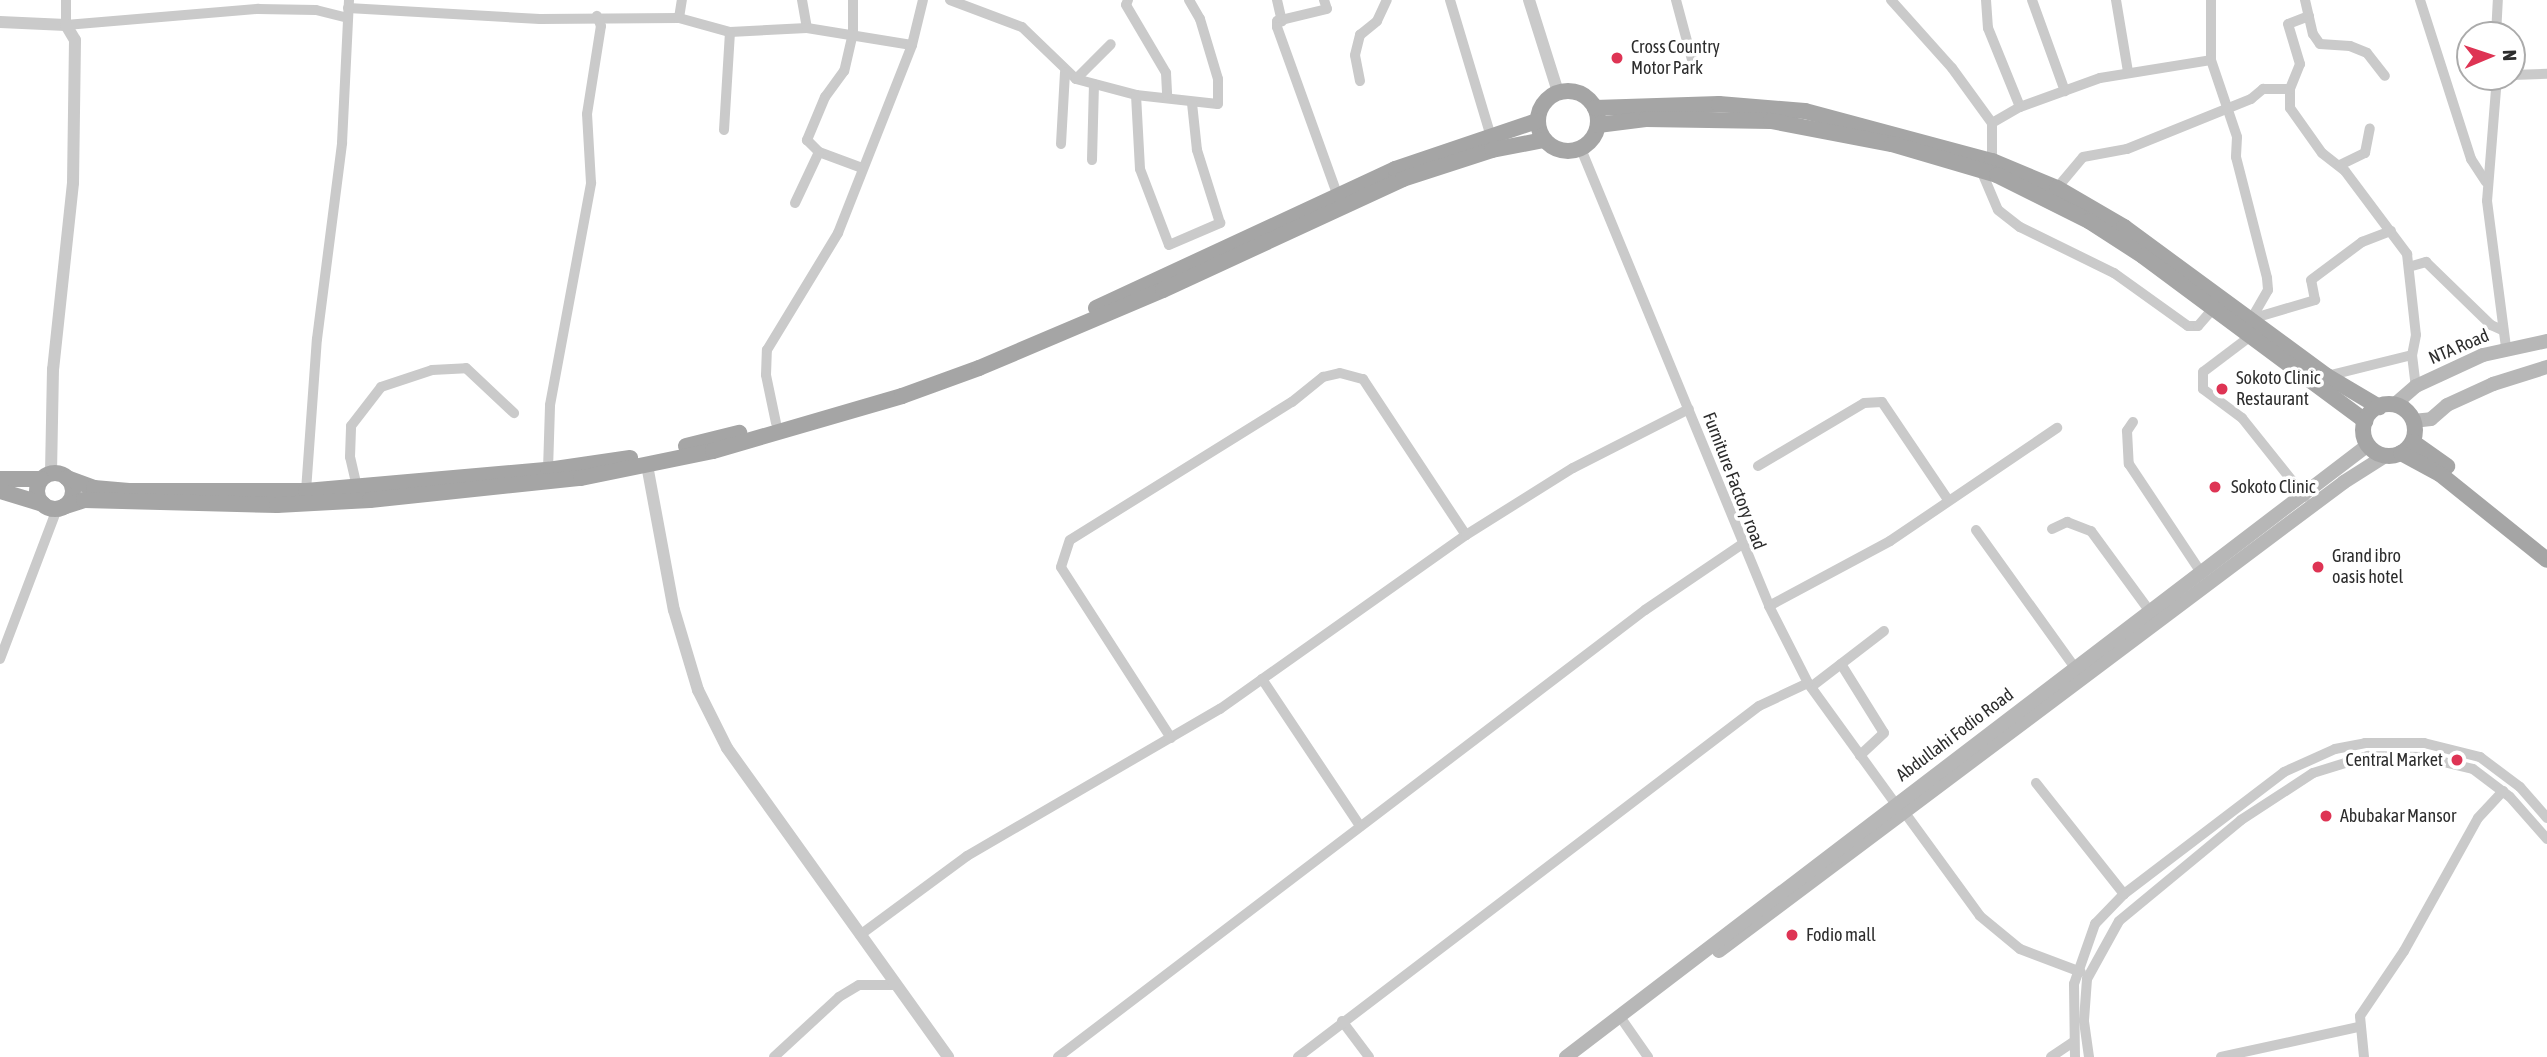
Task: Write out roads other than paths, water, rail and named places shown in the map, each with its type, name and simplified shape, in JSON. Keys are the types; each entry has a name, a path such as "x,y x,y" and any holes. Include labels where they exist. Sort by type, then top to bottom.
{"main road":[{"path":"1595,108 1598,125 1592,139 1581,149 1560,151 1544,140 1538,121 1540,109 1558,92 1573,91 1595,108 1719,104 1805,111 2057,188 2124,227 2252,327 2365,421 2368,445 2400,450 2440,474 2547,560"},
{"path":"1598,125 1646,119 1771,121 1986,165 2089,220 2213,309 2252,327 2327,376 2413,421 2431,419 2446,405 2493,384 2547,367"},
{"path":"0,479 53,477 94,488 129,491 306,491 548,470 649,455 776,423 913,382 1004,347 1395,169 1538,121"},
{"path":"0,491 54,507 84,500 277,505 370,500 582,478 647,465 902,396 1113,312 1403,179 1492,150 1544,140"},
{"name":"NTA Road","path":"2386,406 2416,386 2506,348 2547,341"},
{"path":"2365,421 2386,406"},
{"path":"2400,450 2413,421"},
{"name":"Abdullahi Fodio Road","path":"1578,1057 2076,669 2305,497 2368,445"},
{"path":"2400,450 2547,547"},
{"name":"Abdullahi Fodio Road","path":"1566,1057 2344,482 2400,450"},
{"path":"53,477 36,490 54,507"},
{"path":"53,477 72,496 54,507"}],"street":[{"path":"53,477 53,369 73,183 75,40 66,25 66,0"},
{"path":"679,18 682,0"},
{"path":"802,0 807,28"},
{"path":"853,0 853,33 844,72 825,97 807,139 819,152 862,169"},
{"path":"776,423 766,375 767,351 838,233 912,45 923,0"},
{"path":"950,0 1021,27 1065,72 1076,79 1136,95 1167,95 1192,103 1218,104 1221,91 1200,19 1189,0"},
{"path":"1128,0 1126,5 1166,73 1167,95"},
{"path":"1277,0 1282,20"},
{"path":"1324,0 1327,9 1282,20 1277,27 1338,196"},
{"path":"1360,81 1355,55 1360,35 1377,21 1387,0"},
{"path":"1450,0 1492,137"},
{"path":"1530,0 1558,92"},
{"path":"1676,0 1694,67"},
{"path":"1891,0 1952,68 1992,123 1986,165 1998,210 2020,227 2114,273 2188,326 2198,326 2213,309"},
{"path":"1986,0 1988,29 2020,107"},
{"path":"2032,0 2065,91"},
{"path":"2116,0 2128,72"},
{"path":"2211,0 2211,60 2227,109 2267,278 2268,290 2252,327"},
{"path":"2305,0 2320,44 2350,46 2367,53 2385,76"},
{"path":"2420,0 2471,159 2486,183"},
{"path":"2497,21 2498,0"},
{"path":"0,22 66,25 258,4 316,10 348,9 599,21 618,17 679,18 730,32 807,28 853,33 912,45"},
{"path":"306,491 317,339 342,143 348,9"},
{"path":"2309,16 2288,24 2300,64 2290,89 2292,115 2322,153 2340,165 2391,231 2412,266 2416,335 2412,355 2416,386"},
{"path":"548,470 553,382 591,183 587,114 599,21"},
{"path":"724,130 730,32"},
{"path":"1076,79 1111,44"},
{"path":"1992,123 2020,107 2128,72 2211,60"},
{"path":"1061,144 1065,72"},
{"path":"2526,75 2547,74"},
{"path":"1092,160 1094,85"},
{"path":"2057,188 2083,157 2127,149 2227,109 2263,89 2290,89"},
{"path":"2496,91 2486,183 2506,348"},
{"path":"1136,95 1140,169 1169,245 1220,223 1197,150 1192,103"},
{"path":"2340,165 2365,153 2370,128"},
{"name":"Furniture Factory road","path":"1581,149 1689,409 1741,545 1810,685 1980,916 2020,949 2090,974"},
{"path":"795,203 819,152"},
{"path":"2305,497 2242,418 2203,389 2203,372 2252,327 2315,300 2311,279 2356,251 2361,242 2391,231"},
{"path":"2412,266 2426,262 2491,325 2502,330"},
{"path":"2327,376 2412,355"},
{"path":"357,487 350,457 351,426 369,397 392,382 432,370 466,368 514,413"},
{"path":"1171,738 1062,567 1070,540 1292,402 1323,377 1340,373 1363,379 1466,536"},
{"path":"1758,467 1864,403 1882,401 1948,500"},
{"path":"860,935 967,856 1171,738 1262,679 1466,536 1573,468 1689,409"},
{"path":"2133,422 2127,431 2129,464 2202,574"},
{"path":"1769,606 1857,561 2057,428"},
{"path":"647,465 674,610 698,690 727,748 948,1057"},
{"path":"0,659 54,507"},
{"path":"2052,529 2067,522 2091,531 2151,613"},
{"path":"1976,530 2076,669"},
{"path":"1058,1057 1645,610 1741,545"},
{"path":"1298,1057 1759,706 1810,685 1884,631"},
{"path":"1840,664 1884,733 1860,755"},
{"path":"1262,679 1360,826"},
{"path":"2075,1057 2073,1042 2078,971 2095,924 2124,894 2284,772 2335,749 2365,743 2424,743 2480,757 2520,787 2547,818"},
{"path":"2089,1057 2084,1020 2090,974 2109,933 2130,908 2241,820 2313,773 2368,756 2423,757 2473,769 2503,791 2547,839"},
{"path":"2036,782 2124,894"},
{"path":"2364,1057 2360,1016 2404,951 2478,818 2503,791"},
{"path":"2234,811 2241,820"},
{"path":"774,1057 839,997 859,985 894,985"},
{"path":"1342,1021 1369,1057"},
{"path":"1623,1021 1648,1057"},
{"path":"2221,1057 2359,1027"},
{"path":"2051,1057 2073,1042"}],"place":[{"name":"Cross Country Motor Park","path":"1617,58"},
{"name":"Sokoto Clinic Restaurant","path":"2222,389"},
{"name":"Sokoto Clinic","path":"2215,487"},
{"name":"Grand ibro oasis hotel","path":"2318,567"},
{"name":"Central Market","path":"2457,760"},
{"name":"Abubakar Mansor","path":"2326,816"},
{"name":"Fodio mall","path":"1792,935"}]}
